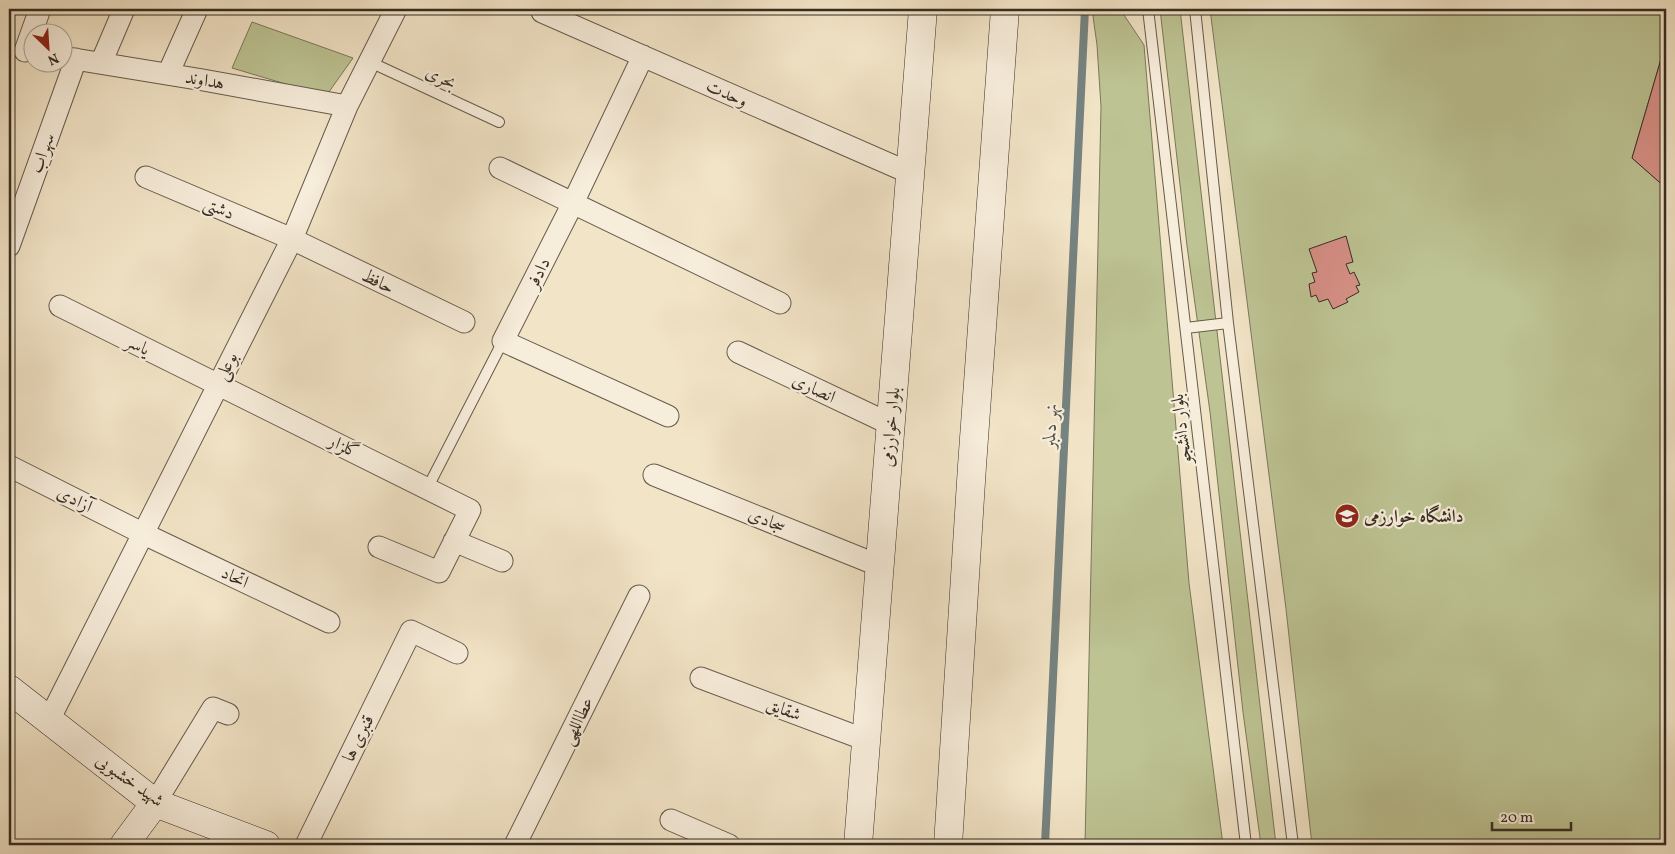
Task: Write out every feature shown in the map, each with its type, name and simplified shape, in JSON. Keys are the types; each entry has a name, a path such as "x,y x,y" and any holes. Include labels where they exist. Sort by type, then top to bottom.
{"main road":[{"name":"بلوار خوارزمی","path":"858,845 890,424 912,174 923,9"},
{"path":"948,845 972,466 1005,9"},
{"name":"شهید خشبویی","path":"9,689 155,803 266,845"},
{"path":"124,845 155,803"}],"street":[{"path":"34,22 40,9"},
{"path":"101,63 124,9"},
{"path":"168,74 196,9"},
{"name":"بوعلی","path":"49,720 217,383 292,239 347,106 396,9"},
{"name":"وحدت","path":"542,12 912,174"},
{"name":"دادفر","path":"503,341 573,203 643,56"},
{"name":"هداوند","path":"72,58 347,106"},
{"name":"سهراب","path":"9,246 65,72"},
{"path":"500,168 780,303"},
{"name":"دشتی","path":"146,177 292,239"},
{"name":"حافظ","path":"292,239 464,322"},
{"name":"یاسر","path":"60,306 217,383"},
{"path":"503,341 668,416"},
{"name":"انصاری","path":"738,352 890,424"},
{"name":"گلزار","path":"217,383 428,487 470,510 454,542"},
{"name":"آزادی","path":"9,466 142,533"},
{"name":"سجادی","path":"654,475 880,566"},
{"name":"اتحاد","path":"142,533 329,622"},
{"path":"379,547 439,572 454,542 502,562"},
{"name":"عطااللهی","path":"515,845 639,596"},
{"name":"قنبری ها","path":"306,845 410,631 457,653"},
{"name":"شقایق","path":"701,678 866,740"},
{"path":"155,803 213,708 228,714"},
{"path":"671,820 729,845"}],"lane":[{"name":"بلوار دانشجو","path":"1148,9 1246,845"},
{"path":"1194,9 1228,323 1293,845"},
{"name":"بحری","path":"370,62 499,122"},
{"path":"1186,328 1228,323"},
{"name":"دادفر","path":"428,487 503,341"}],"green space":[{"path":"1092,9 1120,9 1144,45 1189,583 1223,845 1085,845 1101,107 1097,45"},
{"path":"1160,9 1180,9 1276,845 1261,845 1243,712 1210,412 1187,246"},
{"name":"دانشگاه خوارزمی","path":"1210,9 1666,9 1666,42 1632,158 1666,188 1666,845 1312,845 1286,609"},
{"path":"252,22 353,58 326,96 232,68"}],"building":[{"path":"1666,42 1666,188 1632,158"},
{"path":"1346,236 1353,262 1346,264 1350,274 1354,272 1360,285 1356,286 1359,292 1346,299 1348,302 1333,309 1328,299 1319,302 1316,295 1311,297 1309,284 1315,282 1312,273 1317,272 1309,249"}],"waterway":[{"name":"نهر دلمبر","path":"1045,845 1085,9"}],"place":[{"name":"دانشگاه خوارزمی","path":"1347,516"}]}
